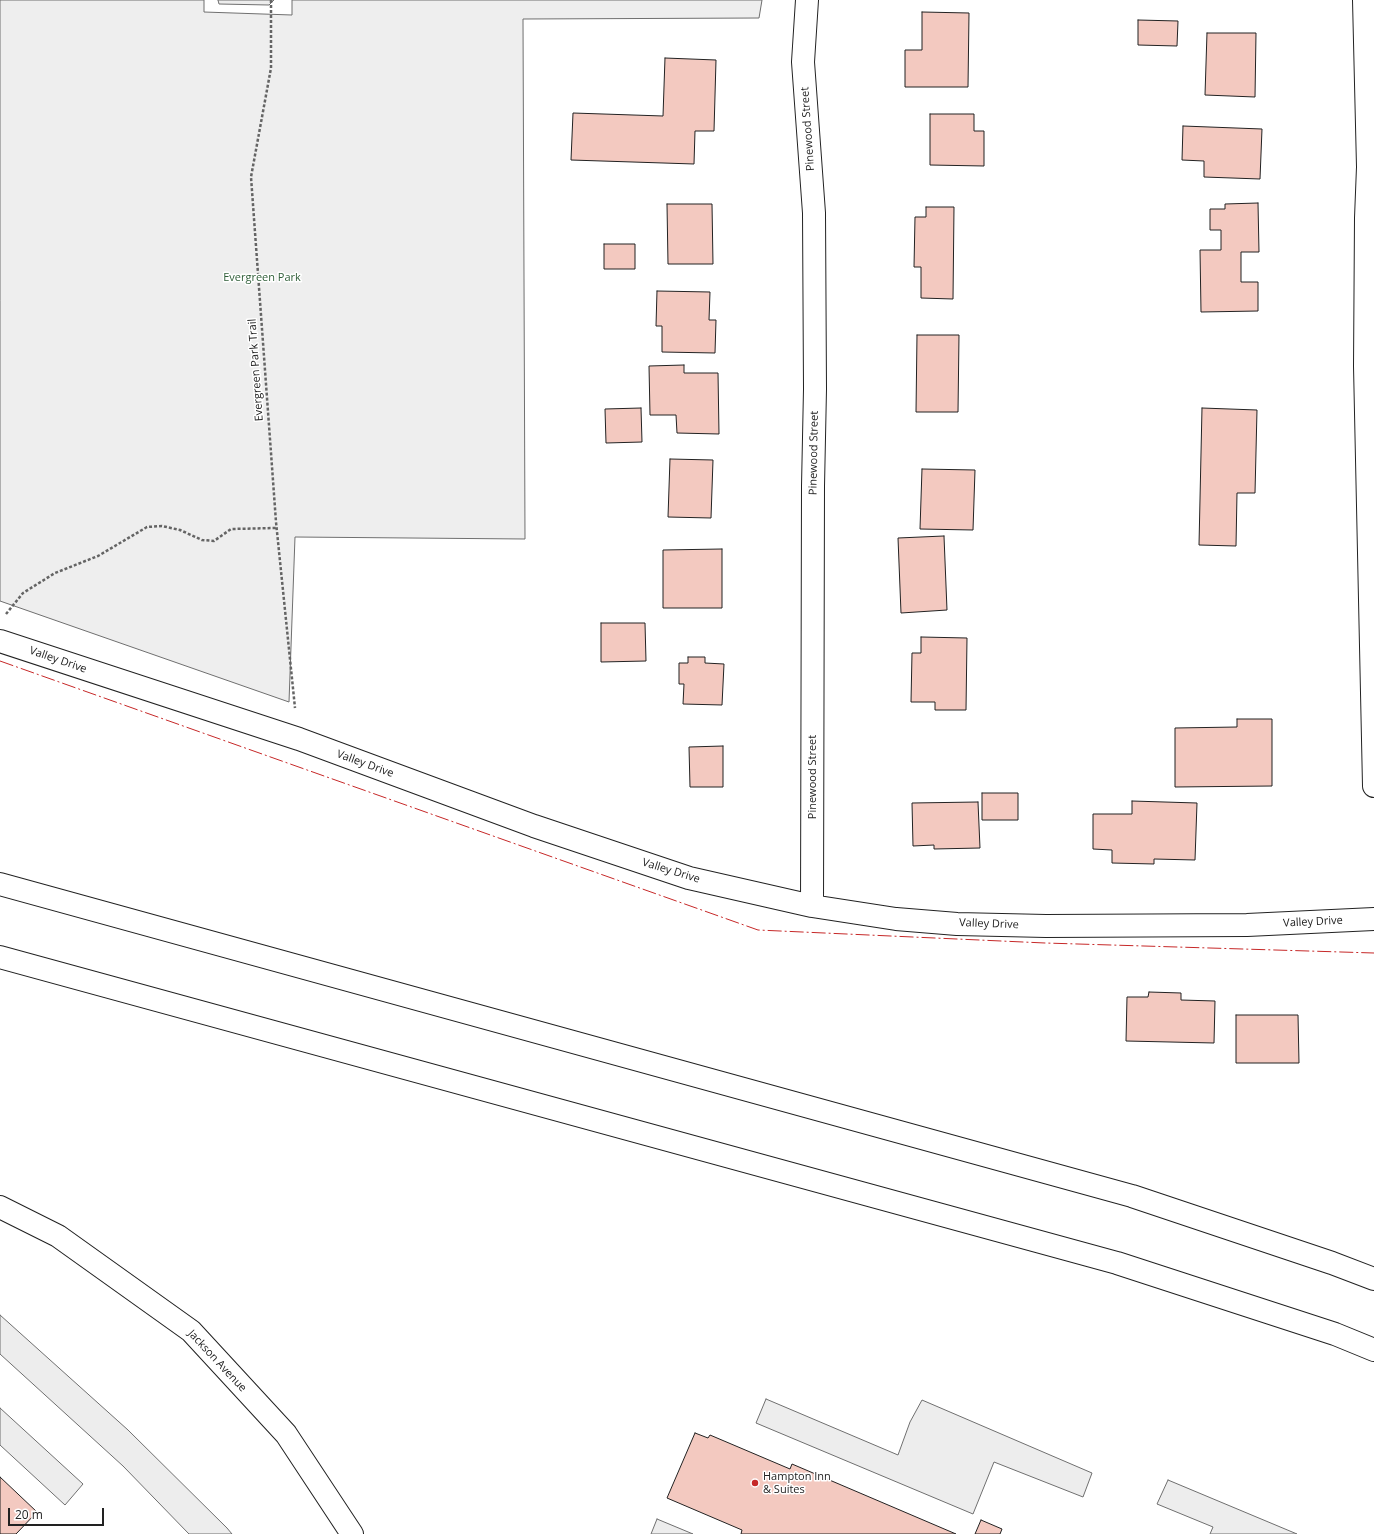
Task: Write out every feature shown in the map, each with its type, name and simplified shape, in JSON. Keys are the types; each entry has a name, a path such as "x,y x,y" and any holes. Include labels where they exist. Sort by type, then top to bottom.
{"main road":[{"name":"Pinewood Street","path":"807,0 803,62 814,213 815,389 813,501 812,906"},
{"path":"1364,0 1368,167 1366,218 1365,366 1374,786"},
{"name":"Valley Drive","path":"0,641 299,739 534,826 689,878 812,906 896,918 979,924 1046,926 1247,925 1374,919"},
{"path":"0,884 1132,1196 1332,1263 1374,1280"},
{"path":"0,957 1117,1263 1336,1334 1374,1350"},
{"name":"Jackson Avenue","path":"0,1207 58,1236 191,1331 286,1434 352,1534"}],"path":[{"name":"Evergreen Park Trail","path":"271,0 271,68 251,177 276,528 299,739"},
{"path":"5,616 23,592 55,573 98,556 147,527 162,526 180,530 202,540 214,541 231,529 276,528"}],"green space":[{"name":"Evergreen Park","path":"0,0 204,0 204,12 292,15 292,0 762,0 759,18 523,19 525,539 295,537 289,702 0,601"}],"shaded area":[{"path":"218,0 274,0 269,5 219,4"},
{"path":"0,1315 128,1430 232,1534 189,1534 123,1466 0,1354"},
{"path":"766,1399 898,1455 910,1422 922,1400 1092,1473 1083,1497 994,1462 973,1514 756,1423"},
{"path":"0,1408 83,1484 65,1505 0,1445"},
{"path":"1168,1480 1297,1534 1210,1534 1213,1527 1157,1504"},
{"path":"657,1519 693,1534 651,1534"}],"building":[{"path":"922,12 969,13 968,87 905,87 905,50 922,50"},
{"path":"1138,20 1178,21 1177,46 1138,45"},
{"path":"1207,33 1256,33 1255,97 1205,95"},
{"path":"665,58 716,60 714,131 695,131 694,164 571,160 573,113 663,116"},
{"path":"930,114 974,114 974,131 984,131 984,166 930,165"},
{"path":"1183,126 1262,129 1260,179 1204,177 1204,161 1182,160"},
{"path":"1258,203 1259,252 1241,252 1241,282 1258,282 1258,311 1201,312 1200,250 1221,250 1221,230 1210,230 1210,209 1225,209 1225,204"},
{"path":"667,204 712,204 713,264 668,264"},
{"path":"926,207 954,207 953,299 921,298 921,267 914,267 915,217 926,217"},
{"path":"604,244 635,244 635,269 604,269"},
{"path":"657,291 710,292 709,320 716,320 715,353 662,352 662,326 656,326"},
{"path":"917,335 959,335 958,412 916,412"},
{"path":"684,365 684,373 718,373 719,434 677,433 676,415 650,415 649,366"},
{"path":"641,408 642,442 606,443 605,409"},
{"path":"1202,408 1257,410 1255,493 1237,493 1236,546 1199,545"},
{"path":"670,459 713,460 711,518 668,517"},
{"path":"922,469 975,470 973,530 920,529"},
{"path":"944,536 947,610 901,613 898,538"},
{"path":"722,549 722,608 663,608 663,550"},
{"path":"601,623 645,623 646,661 601,662"},
{"path":"921,637 967,638 966,710 935,710 935,702 911,702 912,653 921,653"},
{"path":"688,657 705,657 705,663 724,664 722,705 683,704 684,684 679,684 679,663 688,663"},
{"path":"1237,719 1272,719 1272,786 1175,787 1175,728 1237,727"},
{"path":"723,746 723,787 690,787 689,747"},
{"path":"982,793 1018,793 1018,820 982,820"},
{"path":"1132,801 1197,803 1195,860 1154,859 1154,864 1112,863 1112,850 1093,849 1093,814 1132,814"},
{"path":"978,802 980,848 934,849 934,845 913,846 912,803"},
{"path":"1149,992 1181,993 1181,1000 1215,1001 1214,1043 1126,1041 1127,997 1148,997"},
{"path":"1236,1015 1298,1015 1299,1063 1236,1063"},
{"name":"Hampton Inn & Suites","path":"695,1433 708,1438 710,1435 790,1469 792,1464 956,1534 741,1534 742,1530 667,1498"},
{"path":"0,1477 37,1512 16,1534 0,1534"},
{"path":"981,1520 1002,1529 1000,1534 975,1534"}],"power":[{"path":"0,661 758,930 1045,943 1374,953"}],"place":[{"name":"Hampton Inn & Suites","path":"755,1483"}]}
